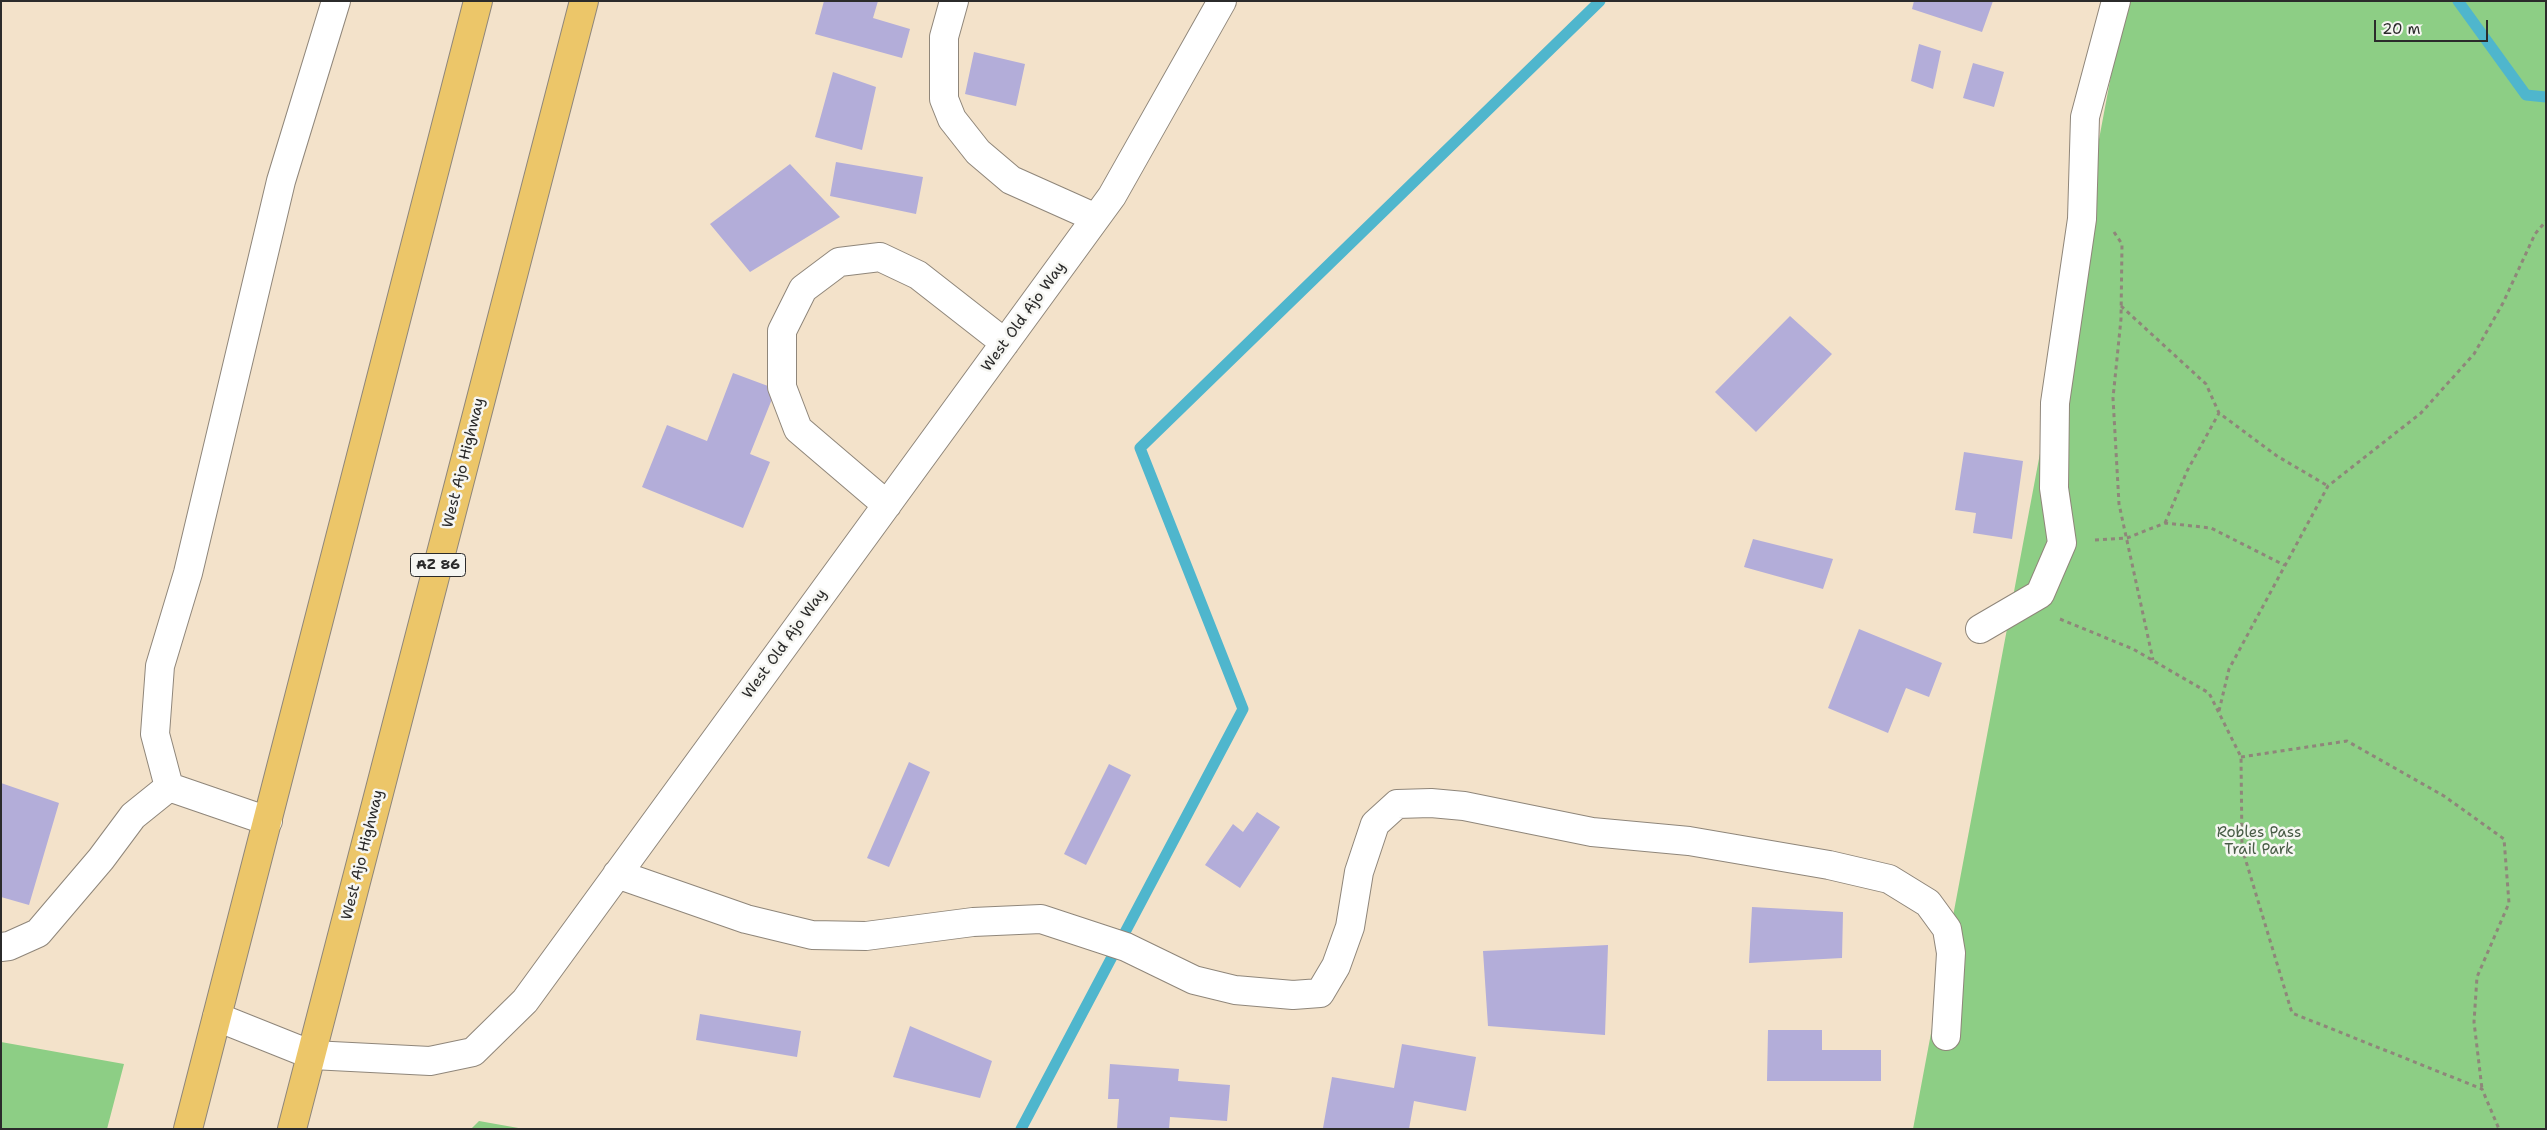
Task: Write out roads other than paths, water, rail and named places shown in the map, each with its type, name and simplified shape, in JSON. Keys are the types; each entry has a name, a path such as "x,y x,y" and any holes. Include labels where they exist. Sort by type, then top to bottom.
{"main road":[{"path":"188,1129 478,1"},
{"name":"West Ajo Highway","path":"292,1129 584,1"}],"street":[{"path":"169,787 155,734 160,666 188,573 281,181 336,1"},
{"path":"954,1 944,37 944,99 952,119 978,152 1011,180 1096,218"},
{"name":"West Old Ajo Way","path":"217,1017 312,1055 430,1061 473,1052 525,1001 1112,196 1222,1"},
{"path":"1980,630 2040,594 2062,543 2054,488 2055,403 2082,219 2085,116 2116,1"},
{"path":"887,505 798,429 782,387 782,331 803,289 839,262 880,257 918,275 1005,343"},
{"path":"169,787 268,821"},
{"path":"1,947 9,946 38,933 101,859 133,816 169,787"},
{"path":"617,874 746,920 812,935 866,936 973,922 1041,919 1095,935 1126,947 1194,980 1235,990 1293,995 1320,993 1336,966 1350,927 1359,872 1375,824 1397,804 1439,804 1592,832 1689,841 1829,865 1889,879 1928,903 1947,929 1951,953 1946,1036"}],"waterway":[{"path":"1021,1129 1243,709 1140,448 1600,1"},
{"path":"2458,1 2526,95 2546,97"}],"park label":[{"name":"Robles Pass Trail Park","path":"2259,842"}]}
